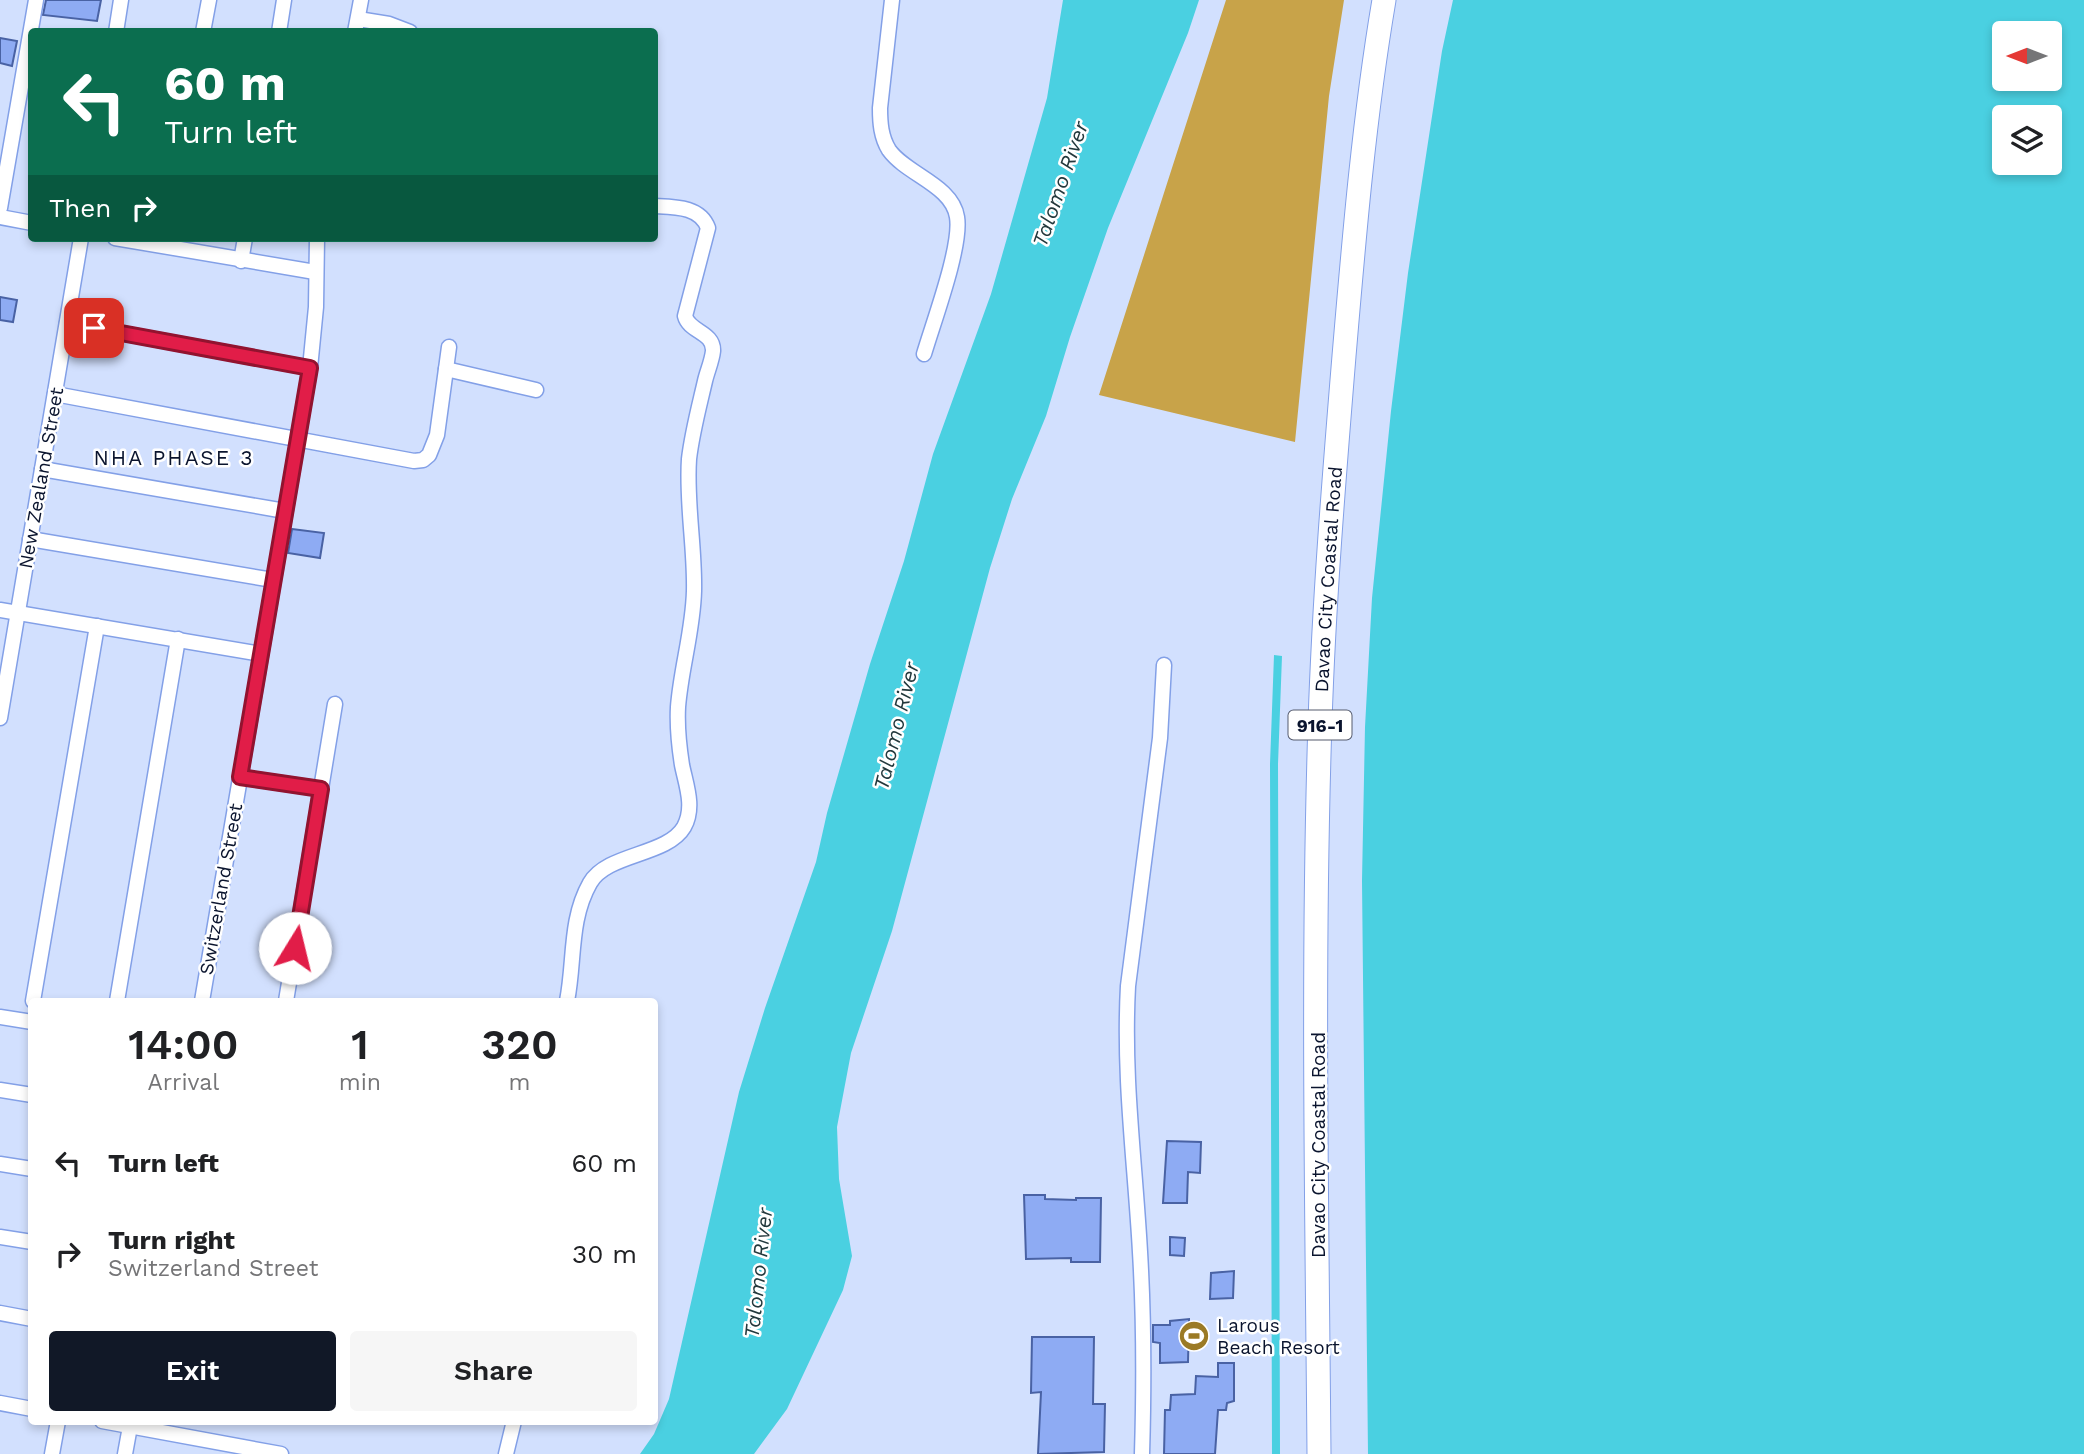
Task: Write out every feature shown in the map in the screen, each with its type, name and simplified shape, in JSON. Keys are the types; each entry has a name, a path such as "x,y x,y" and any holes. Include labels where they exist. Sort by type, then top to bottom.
{"main road":[{"name":"Davao City Coastal Road","path":"1320,1454 1317,1048 1320,718 1333,486 1349,299 1369,106 1384,0"}],"street":[{"path":"31,28 36,0"},
{"path":"117,28 121,0"},
{"path":"204,28 209,0"},
{"path":"280,28 284,0"},
{"path":"361,0 357,25 388,24 399,28"},
{"path":"892,0 880,108 880,125 884,139 898,159 948,199 955,208 957,218 956,244 924,354"},
{"path":"0,208 28,46"},
{"path":"567,998 572,939 580,903 592,880 609,865 674,837 683,828 688,814 689,797 682,765 678,705 694,600 689,460 695,420 713,350 708,337 691,327 685,316 708,228 701,217 692,211 658,207"},
{"path":"0,217 28,222"},
{"name":"New Zealand Street","path":"0,718 80,242"},
{"path":"241,261 244,242"},
{"name":"Switzerland Street","path":"203,998 310,368 316,307 317,242"},
{"path":"169,243 241,261 315,272"},
{"path":"67,323 310,368"},
{"path":"55,394 414,461 423,460 434,446 437,435 449,347"},
{"path":"446,369 536,390"},
{"path":"42,470 285,511"},
{"path":"30,539 273,580"},
{"path":"0,610 261,654"},
{"path":"34,998 97,625"},
{"path":"118,998 178,639"},
{"path":"1142,1454 1141,1282 1126,1074 1126,1024 1128,986 1160,738 1164,665"},
{"path":"286,998 335,704"},
{"path":"240,777 321,789"},
{"path":"0,1017 28,1018"},
{"path":"0,1090 28,1094"},
{"path":"0,1164 28,1168"},
{"path":"0,1237 28,1241"},
{"path":"0,1313 28,1318"},
{"path":"0,1403 28,1408"},
{"path":"52,1454 57,1425"},
{"path":"125,1454 130,1425"},
{"path":"140,1425 281,1454"},
{"path":"506,1454 513,1425"}],"shaded area":[{"path":"1226,0 1344,0 1329,96 1295,442 1099,395"}],"water":[{"name":"Talomo River","path":"1063,0 1199,0 1108,228 1046,416 1012,499 990,568 892,931 851,1053 837,1127 839,1179 852,1256 843,1290 787,1409 754,1454 640,1454 654,1434 669,1399 739,1092 816,862 827,813 870,664 904,561 933,454 991,294 1047,98"},
{"path":"1453,0 2084,0 2084,1454 1368,1454 1362,881 1365,727 1372,598 1408,273 1442,51"},
{"path":"1274,655 1282,656 1278,764 1280,1454 1272,1454 1270,764"}],"building":[{"path":"46,0 101,0 97,21 43,15"},
{"path":"0,38 17,41 12,66 0,63"},
{"path":"0,297 17,300 13,322 0,320"},
{"path":"292,529 324,533 320,558 288,553"},
{"path":"1167,1141 1201,1142 1200,1173 1188,1172 1187,1203 1163,1203"},
{"path":"1024,1195 1045,1195 1045,1199 1101,1198 1100,1262 1071,1262 1071,1258 1026,1259"},
{"path":"1170,1237 1185,1238 1184,1256 1170,1255"},
{"path":"1234,1271 1233,1298 1210,1299 1211,1273"},
{"path":"1189,1319 1188,1362 1160,1363 1160,1343 1153,1342 1153,1325 1170,1325 1170,1321"},
{"path":"1032,1337 1094,1337 1093,1404 1105,1404 1104,1452 1038,1454 1041,1392 1031,1393"},
{"path":"1218,1363 1234,1363 1234,1401 1227,1403 1226,1410 1218,1410 1215,1454 1164,1454 1165,1410 1170,1410 1171,1395 1195,1394 1196,1376 1218,1377"}],"place":[{"name":"Larous Beach Resort","path":"1194,1336"}],"district":[{"name":"NHA PHASE 3","path":"174,457"}],"route":[{"path":"94,328 310,368 240,777 321,789 295,948"}]}
